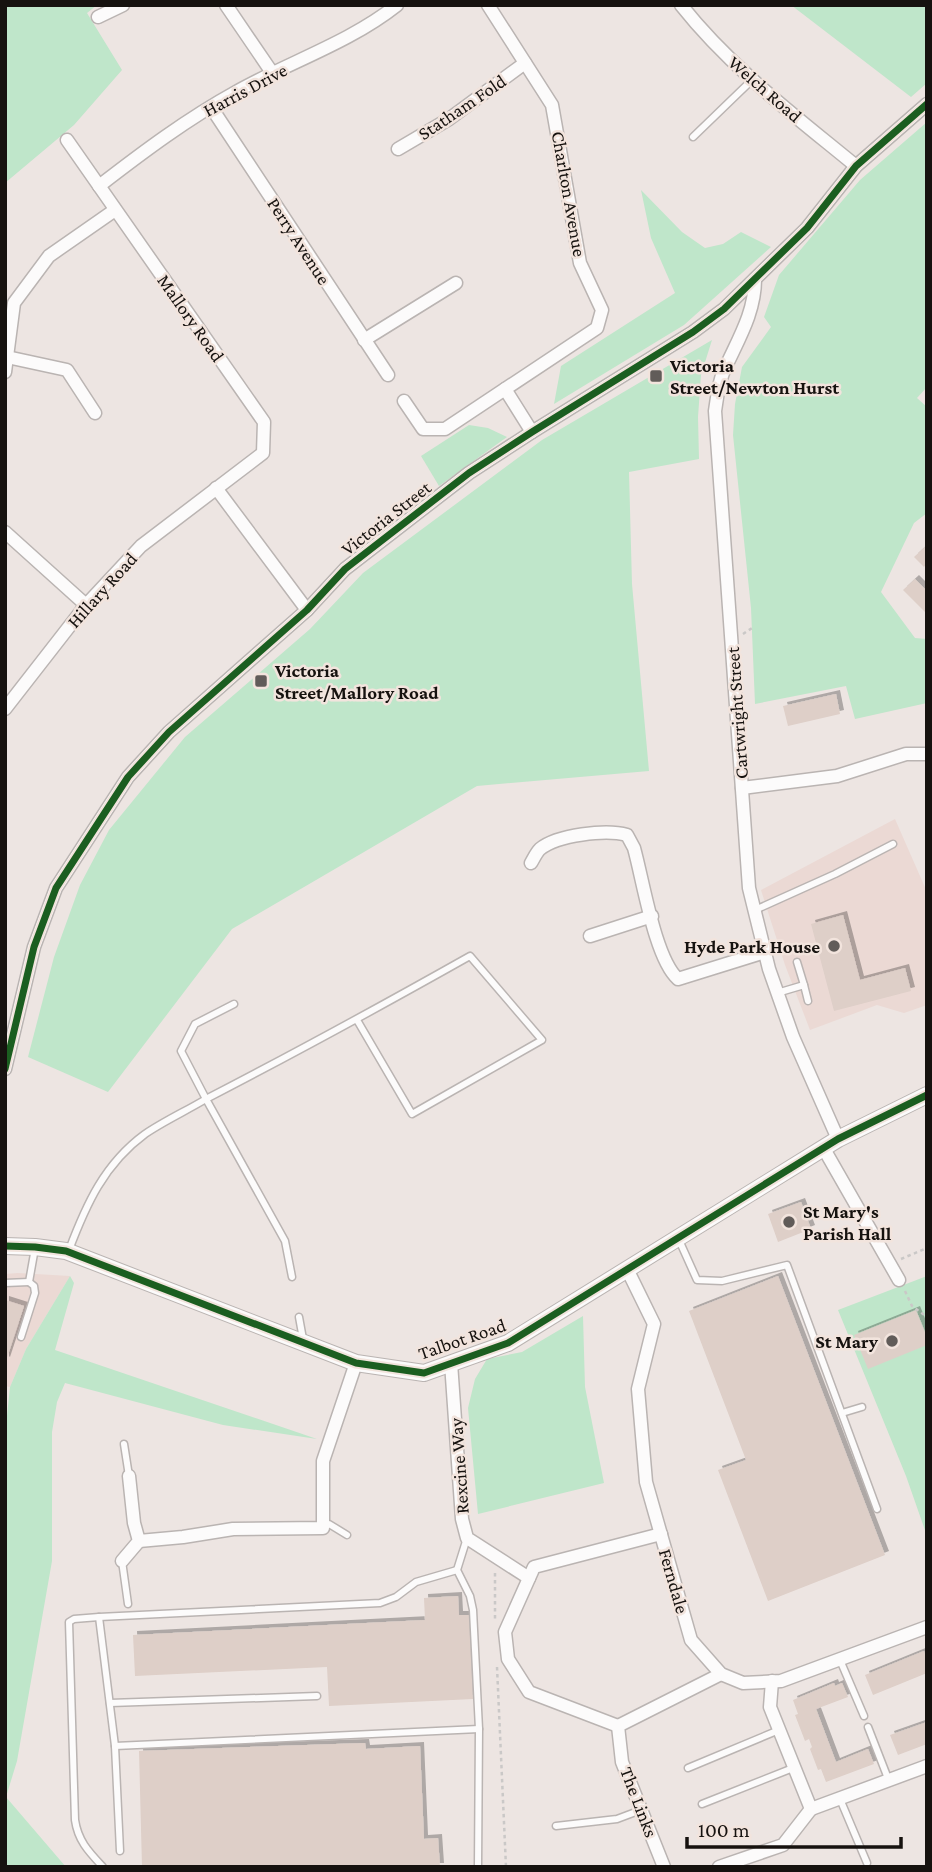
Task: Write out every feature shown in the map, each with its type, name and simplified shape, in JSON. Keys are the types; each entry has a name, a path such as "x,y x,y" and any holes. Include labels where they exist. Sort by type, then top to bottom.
{"street":[{"path":"99,17 122,5"},
{"path":"226,5 274,74"},
{"name":"Harris Drive","path":"99,186 168,133 237,91 324,50 397,5"},
{"name":"Charlton Avenue","path":"404,401 423,429 445,429 597,328 602,310 580,263 552,104 488,5"},
{"name":"Welch Road","path":"681,5 707,37 752,80 856,166"},
{"name":"Statham Fold","path":"398,149 449,119 525,63"},
{"name":"Victoria Street","path":"5,1069 34,947 56,888 128,777 169,732 307,610 345,569 394,531 469,474 693,332 724,309 807,228 856,166 927,104"},
{"name":"Perry Avenue","path":"211,107 388,375"},
{"name":"Mallory Road","path":"67,140 264,422 263,453 216,488"},
{"path":"5,372 14,303 48,256 115,210"},
{"name":"Cartwright Street","path":"755,279 751,313 722,376 715,411 749,888 777,993 793,1037 838,1139"},
{"path":"365,340 456,283"},
{"path":"7,357 67,370 95,413"},
{"path":"505,389 532,432"},
{"path":"216,488 307,610"},
{"name":"Hillary Road","path":"5,709 86,605 141,546 216,488"},
{"path":"5,531 86,605"},
{"path":"742,788 837,776 906,754 927,754"},
{"path":"531,863 538,851 558,840 609,832 627,835 634,848 662,955 671,973 678,979 765,952"},
{"path":"590,936 652,916"},
{"name":"Talbot Road","path":"5,1246 68,1252 356,1363 424,1373 508,1343 838,1139 927,1095"},
{"path":"824,1149 900,1280"},
{"name":"Ferndale","path":"627,1269 654,1324 638,1389 646,1482 691,1640 722,1674"},
{"path":"122,1561 139,1541 233,1529 323,1528 323,1461 356,1363"},
{"name":"Rexcine Way","path":"451,1363 462,1519 467,1538 529,1578"},
{"path":"129,1476 134,1523 139,1541"},
{"path":"661,1534 534,1567 505,1632 508,1659 529,1692 618,1726 722,1674 743,1683 781,1681 927,1627"},
{"path":"772,1681 770,1707 811,1809"},
{"name":"The Links","path":"618,1726 622,1762 664,1867"},
{"path":"719,1867 752,1861 783,1845 811,1809 927,1766"}],"lane":[{"path":"693,136 752,80"},
{"path":"755,909 835,874 893,844"},
{"path":"68,1252 99,1181 122,1154 146,1133 470,956 542,1040 412,1114 357,1020"},
{"path":"797,962 808,1001"},
{"path":"777,993 804,985"},
{"path":"234,1004 195,1024 181,1051 285,1241 292,1277"},
{"path":"678,1238 697,1280 722,1282 787,1265 877,1509"},
{"path":"29,1282 35,1247"},
{"path":"5,1283 29,1282 34,1286 35,1293 21,1337"},
{"path":"299,1317 304,1343"},
{"path":"842,1413 862,1408"},
{"path":"124,1444 129,1476"},
{"path":"323,1528 329,1524 347,1535"},
{"path":"467,1538 457,1570 470,1596 473,1610 479,1729 478,1867"},
{"path":"122,1561 128,1604"},
{"path":"103,1867 84,1846 77,1833 75,1820 69,1622 74,1619 99,1617 380,1603 396,1597 416,1582 457,1570"},
{"path":"99,1617 115,1746 120,1851"},
{"path":"840,1659 864,1716"},
{"path":"110,1703 317,1696"},
{"path":"868,1727 889,1781"},
{"path":"115,1746 479,1729"},
{"path":"688,1768 779,1730"},
{"path":"702,1804 793,1768"},
{"path":"840,1799 867,1863"},
{"path":"556,1826 617,1819 641,1810"}],"path":[{"path":"891,1263 927,1248"},
{"path":"900,1280 912,1306 927,1317"},
{"path":"494,1556 496,1625"},
{"path":"497,1663 506,1867"}],"shaded area":[{"path":"895,819 927,892 927,1005 904,1013 877,1005 810,1030 785,965 761,890"},
{"path":"5,1274 70,1276 26,1349 10,1387 5,1386"}],"green space":[{"path":"5,5 97,5 87,13 122,70 74,125 5,183"},
{"path":"791,5 927,5 927,83 911,97"},
{"path":"927,122 927,387 917,398 927,407 927,513 914,523 881,592 915,638 927,639 927,703 855,719 846,686 755,704 751,608 733,435 742,367 771,327 764,317 779,275 860,180"},
{"path":"641,190 682,232 705,248 723,244 741,232 771,247 684,325 554,404 561,366 675,293 651,238"},
{"path":"712,340 701,375 699,459 629,472 632,584 649,771 477,786 232,929 108,1092 28,1057 54,957 80,885 109,830 185,737 310,629 363,573 542,440"},
{"path":"469,425 488,428 507,437 439,486 421,456"},
{"path":"70,1276 74,1283 55,1350 317,1439 223,1425 65,1383 57,1402 52,1432 52,1561 17,1761 6,1797 66,1867 5,1867 5,1435 10,1387 26,1349"},
{"path":"927,1276 927,1536 906,1476 838,1310"},
{"path":"583,1316 585,1387 604,1483 478,1514 468,1408 475,1379 487,1359 522,1352"}],"building":[{"path":"927,545 927,563 924,567 914,557"},
{"path":"915,579 927,591 927,614 903,590"},
{"path":"836,694 840,714 788,726 783,706"},
{"name":"Hyde Park House","path":"843,915 860,980 905,968 911,991 834,1011 811,924"},
{"name":"St Mary's Parish Hall","path":"801,1202 811,1229 778,1242 768,1214"},
{"path":"778,1276 885,1555 768,1601 718,1470 746,1460 689,1311"},
{"path":"5,1300 24,1306 6,1361 5,1360"},
{"name":"St Mary","path":"916,1310 927,1337 927,1345 868,1369 854,1335"},
{"path":"458,1596 459,1615 469,1615 473,1699 329,1706 327,1667 135,1676 133,1635 425,1620 424,1598"},
{"path":"924,1651 927,1673 873,1695 865,1675"},
{"path":"834,1683 835,1686 842,1683 848,1697 816,1709 836,1762 868,1749 874,1764 826,1782 821,1769 818,1770 809,1739 805,1741 795,1715 798,1714 793,1700"},
{"path":"927,1722 927,1744 898,1755 890,1735"},
{"path":"365,1743 366,1749 420,1746 424,1839 438,1838 440,1867 142,1867 139,1751"}],"cycle path":[{"path":"5,1069 34,947 56,888 128,777 169,732 307,610 345,569 469,473 693,332 724,309 807,228 856,166 927,104"},
{"path":"5,1246 66,1251 356,1363 424,1373 508,1343 838,1139 927,1095"}],"place":[{"name":"Victoria Street/Newton Hurst","path":"656,376"},
{"name":"Victoria Street/Mallory Road","path":"261,681"},
{"name":"Hyde Park House","path":"834,946"},
{"name":"St Mary's Parish Hall","path":"789,1222"},
{"name":"St Mary","path":"892,1341"}]}
